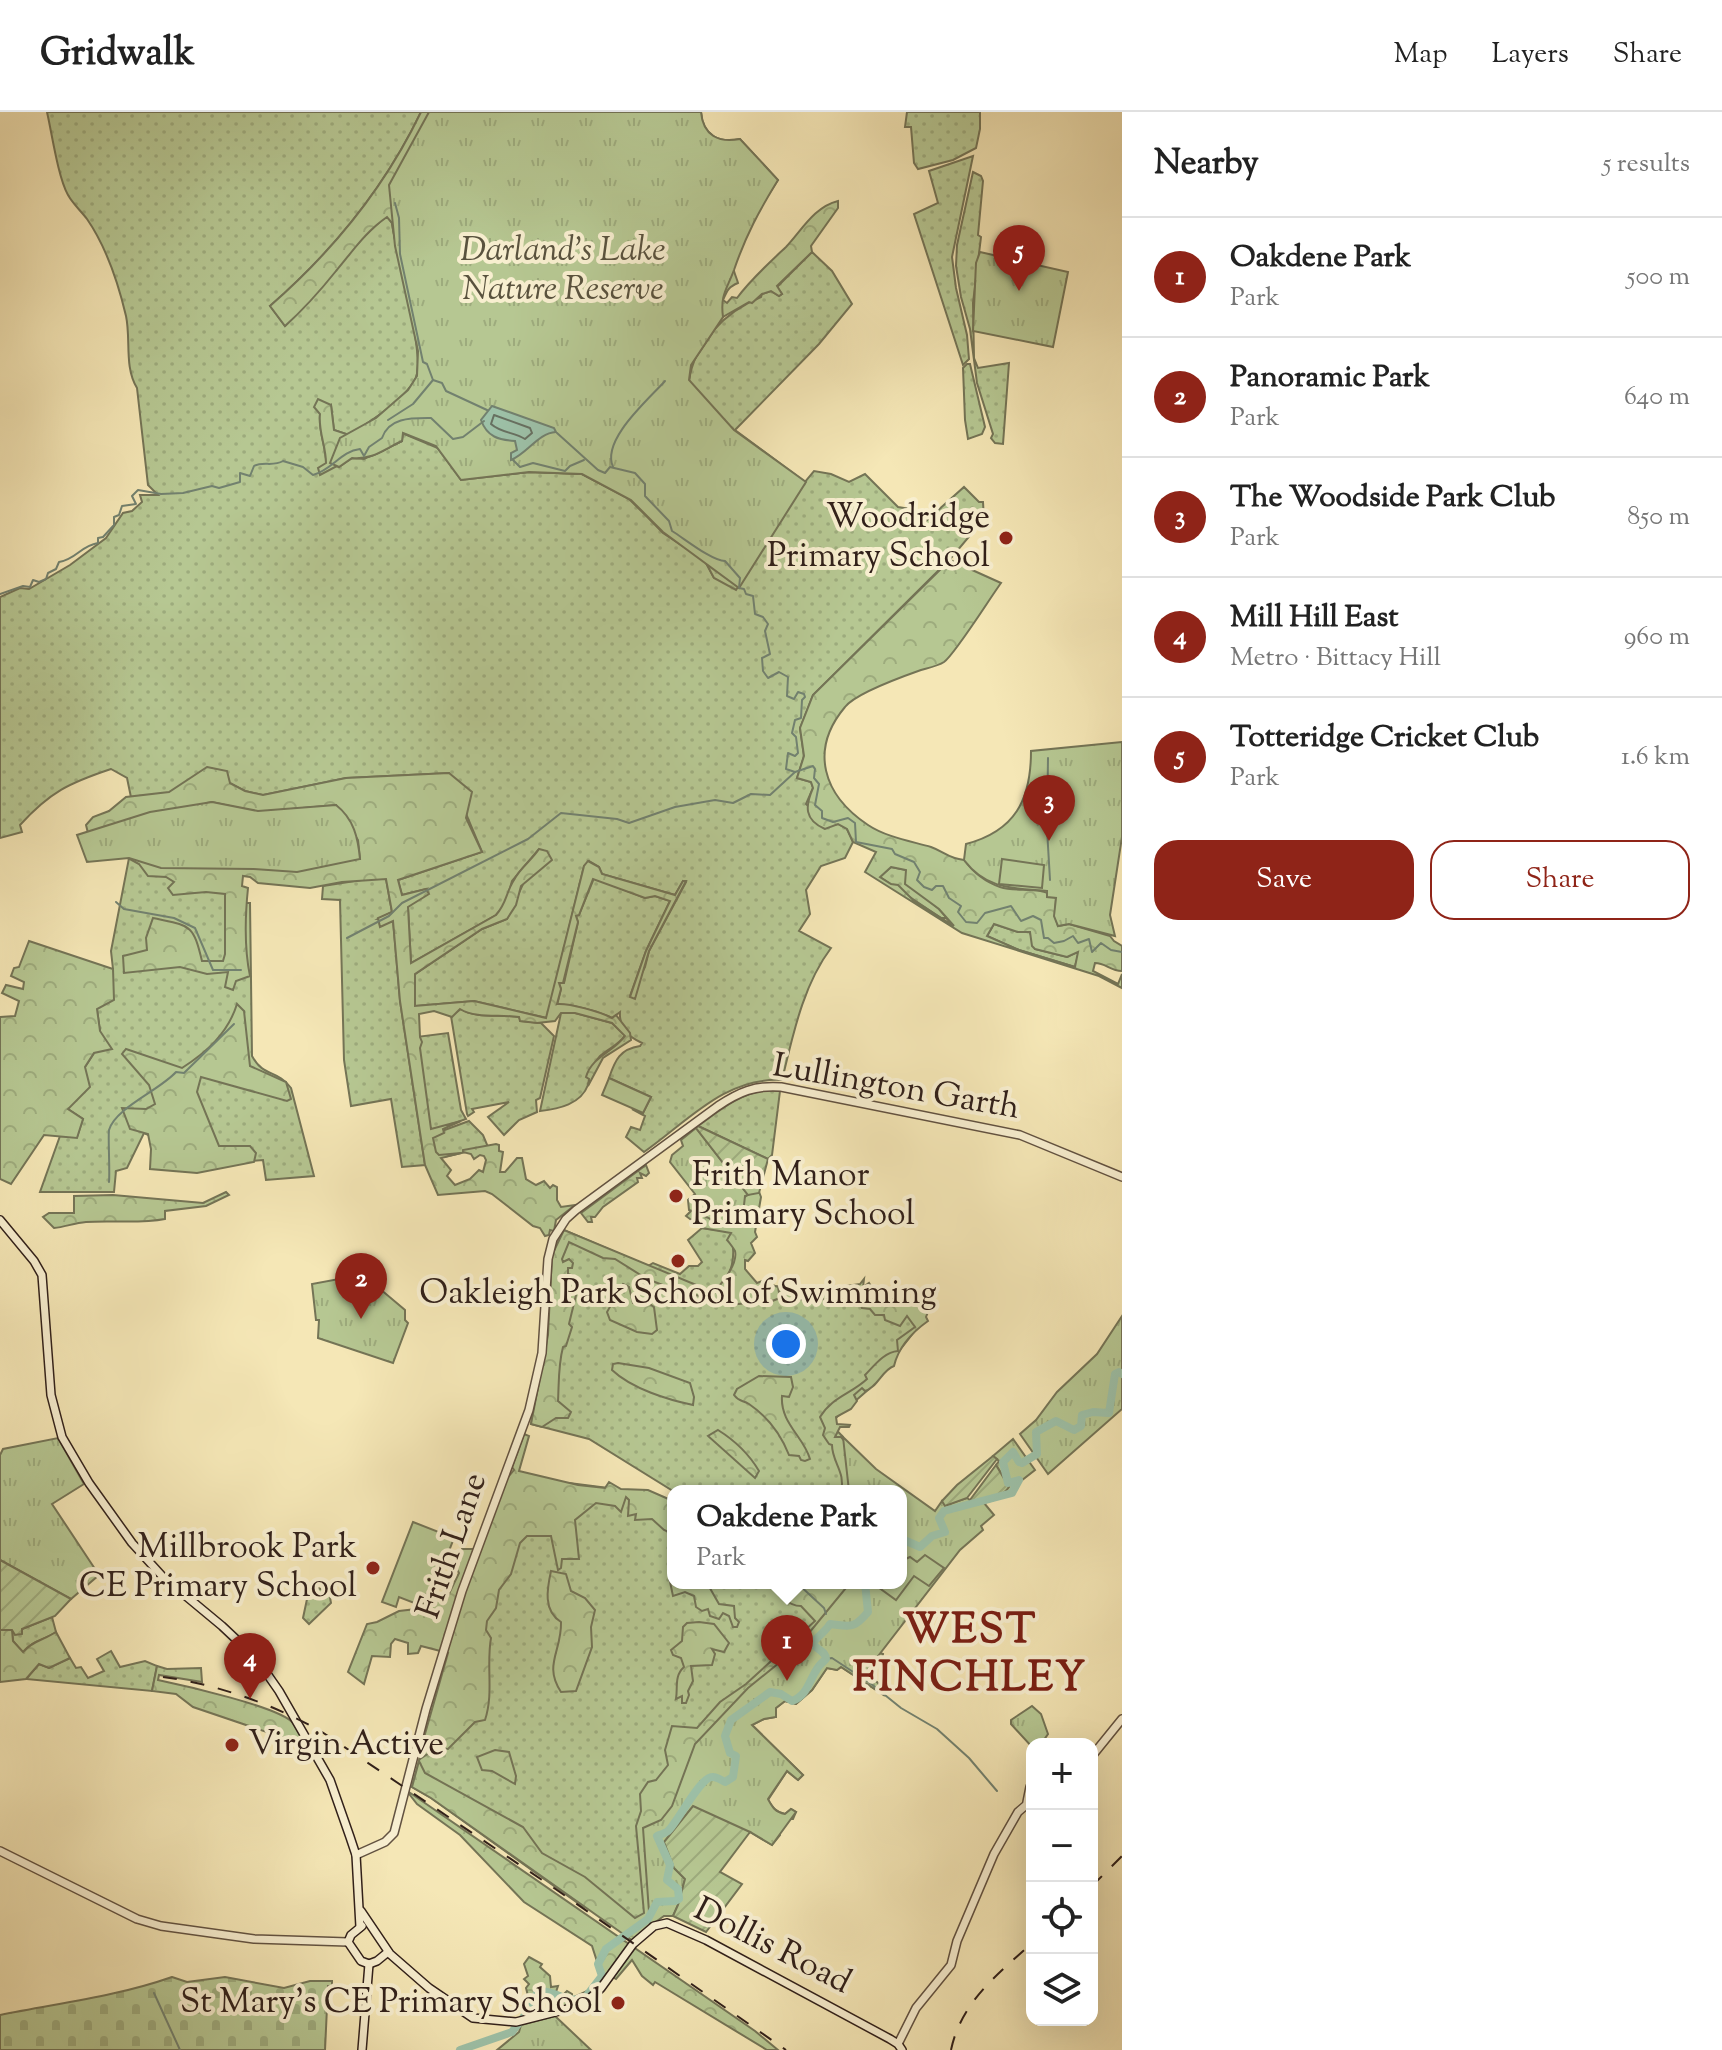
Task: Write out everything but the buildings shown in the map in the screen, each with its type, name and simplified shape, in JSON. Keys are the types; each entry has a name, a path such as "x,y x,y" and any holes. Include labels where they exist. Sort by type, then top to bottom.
{"street":[{"name":"Lullington Garth","path":"557,1230 576,1210 718,1106 739,1092 758,1086 781,1087 1020,1135 1122,1177"},
{"path":"0,1220 42,1275 51,1395 62,1437 89,1483 132,1543 163,1577 222,1626 268,1673 330,1780 356,1855 358,1905 364,1926 387,1946 388,1952 369,1964 361,1961 348,1942"},
{"name":"Frith Lane","path":"356,1855 385,1842 394,1833 426,1709 462,1591 529,1410 543,1342 549,1251 557,1230"},
{"path":"1098,1749 1122,1719"},
{"path":"900,2047 916,2008 951,1965 957,1941 994,1854 1018,1812 1026,1805"},
{"path":"0,1851 154,1925 254,1939 348,1942"},
{"name":"Dollis Road","path":"388,1952 429,1988 469,2016 483,2021 516,2022 575,2008 588,2001 633,1944 654,1926 667,1923 706,1940 900,2047"},
{"path":"348,1942 351,1935 364,1926"},
{"path":"362,2050 369,1964"}],"green space":[{"path":"47,112 421,112 391,166 355,217 315,263 270,306 285,326 360,241 387,216 392,223 414,329 418,368 410,388 349,435 334,430 331,405 320,414 326,463 339,467 352,458 372,456 402,441 402,433 502,475 529,472 582,474 629,498 663,533 705,561 714,578 689,381 692,367 705,341 724,320 762,294 771,291 779,296 782,294 777,287 812,252 832,271 852,304 819,344 735,430 805,482 814,471 849,482 865,474 898,507 916,510 926,521 964,487 979,502 983,502 984,519 951,558 813,695 800,728 804,756 797,778 811,782 813,788 806,804 829,826 838,824 847,829 853,842 845,858 821,866 806,890 810,914 799,931 831,948 806,994 782,1080 762,1081 725,1093 644,1152 626,1137 631,1127 640,1130 645,1116 632,1109 643,1113 651,1097 609,1078 619,1056 642,1043 625,1031 620,1012 612,1018 585,1008 557,1005 561,989 559,983 564,983 578,922 576,916 594,878 645,898 655,896 670,901 646,951 630,996 645,967 649,951 686,882 683,881 675,895 602,874 599,867 589,861 584,866 547,1018 474,1001 415,1006 414,975 482,929 507,919 539,849 512,881 505,905 496,915 411,963 408,907 426,889 402,895 398,880 482,852 449,773 346,778 263,795 229,783 133,807 127,778 111,769 61,790 20,825 22,832 0,838 0,597 20,588 29,589 70,565 106,538 123,513 132,511 142,502 140,495 158,495 148,485 137,388 130,371 126,316 119,291 100,242 64,187"},
{"name":"Darland's Lake Nature Reserve","path":"421,112 452,112 730,153 695,125 701,112 705,127 713,136 725,140 740,139 778,180 738,250 734,271 738,283 727,292 723,300 727,303 732,297 737,298 815,214 838,201 838,208 811,246 812,252 777,286 782,294 779,296 771,291 762,294 752,303 723,317 691,365 689,380 752,565 736,590 714,578 705,561 663,532 629,499 582,474 529,472 461,480 436,446 403,433 402,441 364,459 352,458 320,475 318,468 326,463 320,414 314,407 318,399 331,405 334,430 349,435 398,400 417,374 417,342 392,223 387,217 372,229 318,293 285,326 270,306 315,263 355,217 391,166"},
{"name":"Darland's Lake Nature Reserve","path":"429,112 701,112 705,127 713,136 725,140 740,139 778,180 743,246 725,292 723,317 691,365 689,380 734,430 806,482 739,588 663,532 631,500 582,474 529,472 461,480 436,446 403,433 402,441 378,453 352,458 339,467 330,463 340,438 376,418 408,390 417,376 418,351 395,246 389,185"},
{"path":"907,112 980,112 976,148 953,160 918,169 914,163 911,127 905,127"},
{"path":"973,156 952,257 967,335 969,359 963,365 914,214 938,203 929,171"},
{"path":"973,172 983,181 978,235 981,237 973,303 974,358 978,368 1009,363 1003,444 995,443 991,438 993,434 977,383 970,329 956,266 957,245"},
{"path":"980,252 1068,272 1053,347 973,331 976,263"},
{"path":"970,364 985,427 982,434 968,439 963,368"},
{"path":"950,560 1001,583 944,662 880,686 845,707 827,739 826,771 840,800 868,825 964,860 980,876 1000,887 1050,894 1056,898 1058,926 1069,924 1110,936 1122,946 1122,971 1095,963 1093,971 1118,984 1122,974 1122,988 1099,976 962,933 865,872 876,852 853,842 847,829 838,824 825,829 813,821 808,812 813,788 811,782 797,778 804,756 800,728 813,695","holes":["891,867 906,870 905,884 939,909 954,926 913,900 898,885 880,877","994,924 1018,932 1030,932 1035,949 1067,957 1078,952 1075,967 1019,950 987,936"]},
{"path":"1122,742 1122,837 1110,915 1115,936 1069,924 1058,926 1054,916 1056,898 1047,897 1047,891 1001,886 982,877 964,860 966,844 997,831 1017,811 1028,784 1031,751"},
{"path":"207,767 227,771 230,783 263,795 346,778 449,773 472,792 466,818 482,852 398,880 402,895 426,889 429,894 408,907 411,963 496,915 519,872 539,849 547,851 552,860 521,886 516,905 507,919 482,929 415,974 415,1006 474,1001 546,1018 584,866 588,861 599,867 602,874 675,895 686,881 649,951 635,999 630,997 646,951 670,901 655,896 645,898 593,879 576,916 578,922 563,983 559,983 561,989 557,1004 585,1008 612,1018 616,1015 630,1033 631,1040 603,1058 588,1086 589,1079 586,1077 593,1064 625,1036 612,1023 575,1013 561,1013 555,1021 537,1023 520,1021 519,1017 481,1015 460,1009 452,1017 434,1011 419,1014 420,1048 431,1129 461,1121 443,1129 444,1133 433,1138 439,1155 461,1153 441,1158 451,1170 447,1176 455,1185 470,1179 479,1170 483,1172 484,1156 474,1159 463,1150 499,1145 499,1151 503,1152 500,1172 505,1172 517,1158 522,1158 526,1179 536,1185 544,1181 550,1188 553,1185 557,1187 557,1200 561,1207 575,1205 556,1220 554,1231 550,1230 549,1235 545,1236 540,1228 485,1191 438,1195 425,1165 400,1001 393,921 380,927 378,918 392,912 386,879 310,888 258,883 243,876 242,886 248,888 246,932 250,976 236,981 233,990 225,987 228,972 207,974 180,967 124,973 123,956 147,950 146,938 153,918 188,928 196,939 202,961 223,961 225,954 225,894 173,895 168,888 174,882 166,877 148,876 139,864 128,858 360,859 358,840 336,805 257,812 212,802 88,833 86,825 93,817 109,811 126,797 169,792"},
{"path":"212,802 258,811 336,805 354,829 360,859 297,872 161,868 129,858 87,862 77,835 150,812"},
{"path":"129,858 237,870 237,903 250,903 252,1056 261,1068 281,1078 291,1088 314,1176 266,1180 263,1160 213,1164 144,1133 127,1168 116,1171 114,1192 40,1192 60,1136 77,1137 83,1119 68,1109 94,1053 100,1031 97,1009 113,969 111,951"},
{"path":"1002,859 1044,865 1042,888 999,884"},
{"path":"891,867 906,870 913,888 954,926 880,877"},
{"path":"386,879 392,912 378,919 393,920 400,1001 425,1165 402,1167 391,1099 351,1106 344,1060 340,900 322,899 323,886"},
{"path":"994,924 1018,932 1030,932 1035,949 1067,957 1079,951 1075,967 1019,950 987,936"},
{"path":"29,941 113,969 114,1000 97,1009 100,1031 112,1049 94,1053 85,1067 90,1087 68,1109 83,1119 77,1138 44,1135 11,1184 0,1179 0,1017 15,1016 19,1001 2,993 6,985 23,989 24,982 11,976 14,968 19,967"},
{"path":"237,1004 244,1011 250,1066 286,1082 291,1099 287,1101 201,1077 197,1092 219,1146 250,1146 256,1153 254,1162 197,1173 150,1169 148,1134 130,1129 122,1108 146,1109 155,1104 149,1085 122,1054 126,1049 182,1068 216,1041"},
{"path":"461,1009 474,1014 519,1017 521,1021 541,1023 554,1036 540,1098 536,1100 537,1112 519,1120 504,1135 488,1117 509,1102 472,1109 474,1112 467,1114 451,1016"},
{"path":"561,1013 575,1013 612,1023 625,1035 598,1059 580,1097 562,1107 540,1111"},
{"path":"448,1033 461,1110 466,1119 430,1132 416,1037"},
{"path":"609,1078 651,1097 643,1113 602,1095"},
{"path":"766,1090 780,1091 772,1155 768,1159 698,1126 738,1099"},
{"path":"469,1121 483,1135 488,1147 444,1157 434,1155 431,1135"},
{"path":"698,1126 768,1159 759,1193 748,1195 696,1128"},
{"path":"696,1128 748,1195 745,1196 743,1214 729,1226 689,1210 688,1200 695,1194 670,1162 672,1155 683,1146 681,1140"},
{"path":"646,1165 649,1173 646,1176 640,1173 642,1178 637,1178 638,1182 591,1217 592,1222 588,1222 581,1213"},
{"path":"758,1189 761,1197 755,1232 757,1237 751,1243 755,1253 748,1261 745,1260 745,1269 757,1283 762,1281 778,1287 780,1298 772,1301 767,1297 762,1302 738,1304 681,1292 647,1279 615,1259 603,1258 569,1242 562,1259 563,1262 569,1259 573,1263 572,1268 568,1268 568,1274 574,1276 576,1281 573,1291 576,1295 569,1324 572,1327 561,1354 558,1401 571,1412 568,1418 556,1418 542,1427 531,1424 548,1335 552,1255 564,1230 713,1292 734,1262 735,1251 727,1240 731,1233 702,1228 686,1216 692,1210 715,1222"},
{"path":"226,1192 229,1195 206,1206 165,1211 165,1219 86,1222 54,1228 43,1217 49,1213 74,1213 74,1196 113,1195 203,1203"},
{"path":"702,1228 731,1232 732,1265 726,1279 714,1292 754,1284 840,1293 846,1291 922,1322 869,1389 830,1423 843,1437 848,1485 667,1487 589,1439 531,1424 548,1335 552,1255 564,1230 648,1266 653,1263 680,1274 689,1266 698,1266 702,1262 688,1240"},
{"path":"355,1276 373,1283 405,1310 408,1323 393,1363 318,1338 319,1320 316,1320 312,1284"},
{"path":"864,1279 863,1287 869,1283 871,1286 868,1292 922,1307 928,1312 928,1321 906,1342 894,1366 869,1389 865,1391 862,1388 854,1395 857,1401 851,1409 836,1417 837,1424 850,1425 840,1427 835,1437 841,1437 847,1444 866,1485 842,1485 832,1445 823,1435 825,1428 820,1417 830,1405 867,1379 865,1375 880,1360 898,1351 897,1340 915,1327 907,1316 900,1326 885,1320 884,1315 875,1315 870,1309 850,1305 846,1300 829,1304 823,1299 785,1300 783,1285 785,1283 790,1290 816,1293 860,1284"},
{"path":"623,1284 629,1287 633,1303 647,1302 654,1307 657,1330 652,1334 637,1332 610,1320 607,1312"},
{"path":"1122,1316 1122,1409 1048,1474 1020,1434 1036,1420 1057,1392 1097,1354"},
{"path":"613,1364 649,1368 690,1383 693,1405 662,1397 630,1383 612,1370"},
{"path":"759,1376 791,1377 793,1387 789,1397 782,1396 782,1406 810,1459 805,1461 799,1456 789,1455 768,1421 734,1395 737,1389"},
{"path":"718,1430 751,1459 759,1471 755,1478 708,1436"},
{"path":"524,1434 529,1436 519,1471 578,1485 605,1488 609,1482 621,1489 648,1490 667,1498 667,1531 652,1519 635,1520 636,1514 628,1516 629,1500 626,1497 621,1512 615,1506 596,1503 575,1520 579,1559 562,1559 558,1570 551,1536 527,1536 520,1543 511,1574 499,1590 496,1608 487,1621 486,1630 491,1638 489,1700 485,1720 475,1722 448,1749 432,1747 420,1759 448,1653 421,1646 418,1653 408,1654 408,1643 395,1639 391,1644 390,1657 372,1656 364,1684 348,1672 367,1624 399,1611 425,1608 435,1600 446,1600 459,1573 454,1564 462,1549 479,1549 508,1477 514,1470 512,1467"},
{"path":"843,1437 876,1469 898,1485 848,1485"},
{"path":"58,1438 84,1484 52,1504 99,1575 71,1599 0,1560 0,1455 3,1449"},
{"path":"1013,1439 1035,1470 1021,1481 1014,1494 984,1503 994,1515 981,1526 983,1530 960,1550 865,1673 887,1690 884,1695 841,1667 837,1670 827,1668 812,1690 796,1704 785,1701 776,1708 776,1717 752,1725 803,1775 798,1780 787,1771 768,1799 779,1812 785,1814 791,1809 796,1812 772,1845 750,1832 674,1868 685,1879 678,1905 673,1916 664,1916 650,1926 643,1828 661,1820 672,1806 695,1744 748,1688 795,1650 845,1589 907,1589 907,1491 935,1511 942,1501 945,1505 967,1498 973,1502 1005,1493 1007,1483 996,1465 999,1461 993,1456"},
{"path":"993,1456 997,1459 967,1498 945,1506 942,1501 957,1485"},
{"path":"996,1465 1009,1487 998,1496 973,1502 970,1500"},
{"path":"569,1483 616,1489 667,1501 667,1589 845,1589 795,1650 748,1688 650,1926 582,1906 412,1787 463,1597"},
{"path":"413,1522 454,1538 432,1594 427,1593 422,1606 399,1597 396,1607 382,1602"},
{"path":"925,1555 944,1568 929,1586 914,1576 907,1585 907,1558 917,1562"},
{"path":"0,1560 71,1599 55,1616 22,1629 22,1634 0,1630"},
{"path":"551,1571 566,1574 571,1591 585,1598 595,1610 591,1627 592,1647 576,1691 561,1692 554,1674 561,1622 549,1606"},
{"path":"310,1585 329,1592 331,1603 309,1624 303,1618"},
{"path":"672,1589 710,1589 719,1604 734,1606 735,1618 739,1622 737,1627 733,1627 729,1616 723,1613 719,1619 710,1616 708,1609 702,1611 696,1607 694,1596 685,1592 673,1596"},
{"path":"881,1589 877,1652 883,1654 882,1660 865,1673 887,1690 884,1695 841,1667 837,1670 827,1668 812,1690 796,1704 785,1701 776,1708 776,1717 752,1725 803,1775 798,1780 787,1771 768,1800 779,1812 785,1814 791,1809 796,1812 793,1819 775,1819 780,1835 772,1845 750,1832 660,1906 650,1926 633,1941 412,1787 419,1761 425,1773 523,1827 542,1853 585,1877 635,1918 644,1913 636,1826 641,1811 640,1794 648,1782 656,1780 668,1765 665,1750 672,1726 697,1728 720,1702 746,1684 815,1621 801,1606 784,1599 778,1591"},
{"path":"881,1589 904,1589 896,1600"},
{"path":"52,1617 56,1632 34,1643 23,1653 13,1641 12,1630 22,1633 22,1629"},
{"path":"687,1623 714,1624 729,1643 724,1652 712,1649 715,1654 712,1665 691,1666 693,1681 686,1703 682,1703 682,1696 676,1699 678,1678 684,1667 681,1658 673,1655 671,1650 682,1641 683,1627"},
{"path":"0,1630 12,1630 13,1641 23,1652 56,1632 70,1658 49,1668 39,1664 26,1679 0,1682"},
{"path":"111,1651 120,1667 145,1661 157,1666 152,1691 26,1679 39,1664 49,1668 70,1658 88,1678 104,1671 97,1659"},
{"path":"157,1666 167,1669 201,1668 202,1682 159,1675 158,1680 270,1710 293,1723 305,1745 193,1707 176,1694 152,1691"},
{"path":"1032,1706 1041,1714 1048,1734 1045,1738 1026,1738 1026,1740 1011,1720"},
{"path":"495,1750 509,1752 516,1776 515,1784 492,1771 482,1770 477,1757"},
{"path":"406,1790 778,2050 767,2050 655,1982 653,1985 642,1976 632,1960 616,1979 611,1976 611,1968 600,1983 601,1974 592,1946 524,1902 460,1835 417,1804"},
{"path":"693,1806 750,1832 720,1872 742,1884 706,1932 673,1916 685,1879 674,1868 664,1842"},
{"path":"529,1957 542,1964 540,1967 550,1976 551,1987 558,1986 556,1992 563,1995 567,1991 572,1998 587,1991 590,1996 580,2003 560,2008 557,1999 546,2000 538,1995 533,2008 523,2007 529,1984 524,1979 528,1976 524,1964"},
{"path":"172,1977 187,1982 225,1977 284,1988 310,1981 332,1981 332,1986 328,1986 325,2050 0,2050 0,2015 108,1995"},
{"path":"555,2016 591,2050 497,2050 519,2032 521,2025"}],"water":[{"path":"492,406 554,428 556,432 544,436 511,460 511,453 517,450 515,441 494,436 481,420"}],"waterway":[{"path":"395,203 399,218 400,254 423,362 427,364 433,380 442,383 446,391 487,410"},
{"path":"388,420 413,404 433,380"},
{"path":"613,467 611,456 620,433 665,381"},
{"path":"0,594 23,586 30,587 33,580 39,582 46,579 59,562 98,543 98,538 114,525 114,517 119,515 122,506 136,504 132,496 138,490 161,494 183,493 212,486 219,488 240,482 240,473 250,476 254,466 283,461 303,467 313,475 353,450 360,449 364,456 390,426 402,420 431,418 453,439 463,437 484,421"},
{"path":"557,433 598,470 605,473 610,467 635,473 645,484 645,496 669,521 672,531 706,554 725,561 740,578 739,588 753,596 755,614 763,617 768,624 765,631 770,654 762,658 763,671 768,678 779,672 788,677 787,696 794,699 798,692 805,697 801,718 795,720 792,733 796,737 798,753 795,756 788,753 786,769 795,772 813,766 814,778 819,784 815,805 822,811 822,818 833,822 848,818 855,823 856,842 892,849 895,854 914,862 920,872 917,880 932,890 943,886 949,898 961,906 958,912 966,922 977,923 985,913 1011,906 1021,921 1033,916 1041,920 1044,938 1054,943 1073,936 1078,943 1089,939 1092,952 1101,943 1111,950 1122,952"},
{"path":"513,460 520,467 533,463 565,471 584,460"},
{"path":"1048,758 1050,880"},
{"path":"347,938 389,916 402,903 528,839 561,813 629,823 675,807 715,800 733,803 751,794 770,795 795,772"},
{"path":"116,902 124,909 174,918 195,928 213,970 241,970"},
{"path":"109,1182 109,1130 113,1122 176,1072 184,1073 234,1024"},
{"path":"907,1541 920,1547 932,1536 945,1532 939,1518 944,1511 1012,1493 1019,1480 1008,1483 1003,1462 1013,1452 1022,1463 1037,1454 1036,1432 1056,1421 1074,1430 1081,1426 1082,1415 1109,1413 1115,1374 1122,1374"},
{"path":"803,1589 824,1608 826,1614"},
{"path":"460,2050 512,2032 529,2010 538,1991 571,1999 585,1998 602,1976 598,1964 606,1949 648,1919 657,1902 679,1899 678,1889 667,1880 670,1865 657,1836 668,1831 708,1778 725,1782 733,1777 736,1756 730,1753 725,1736 731,1720 770,1692 792,1701 797,1699 826,1659 813,1643 830,1624 851,1626 859,1622 868,1612 866,1589"},
{"path":"826,1659 832,1658 901,1708 937,1729 969,1758 997,1791"},
{"path":"154,1993 180,2050"}],"railway":[{"path":"163,1677 245,1697 322,1732 554,1888 786,2050"},
{"path":"1096,1882 1122,1856"},
{"path":"951,2050 963,2017 972,2003 1026,1949"}],"place":[{"name":"Totteridge Cricket Club","path":"1019,291"},
{"name":"Woodridge Primary School","path":"1006,538"},
{"name":"The Woodside Park Club","path":"1049,841"},
{"name":"Frith Manor Primary School","path":"676,1196"},
{"name":"Oakleigh Park School of Swimming","path":"678,1261"},
{"name":"Panoramic Park","path":"361,1319"},
{"name":"Millbrook Park CE Primary School","path":"373,1568"},
{"name":"Oakdene Park","path":"787,1681"},
{"name":"Mill Hill East","path":"250,1699"},
{"name":"Virgin Active","path":"232,1745"},
{"name":"St Mary's CE Primary School","path":"618,2003"}],"district":[{"name":"WEST FINCHLEY","path":"970,1656"}]}
